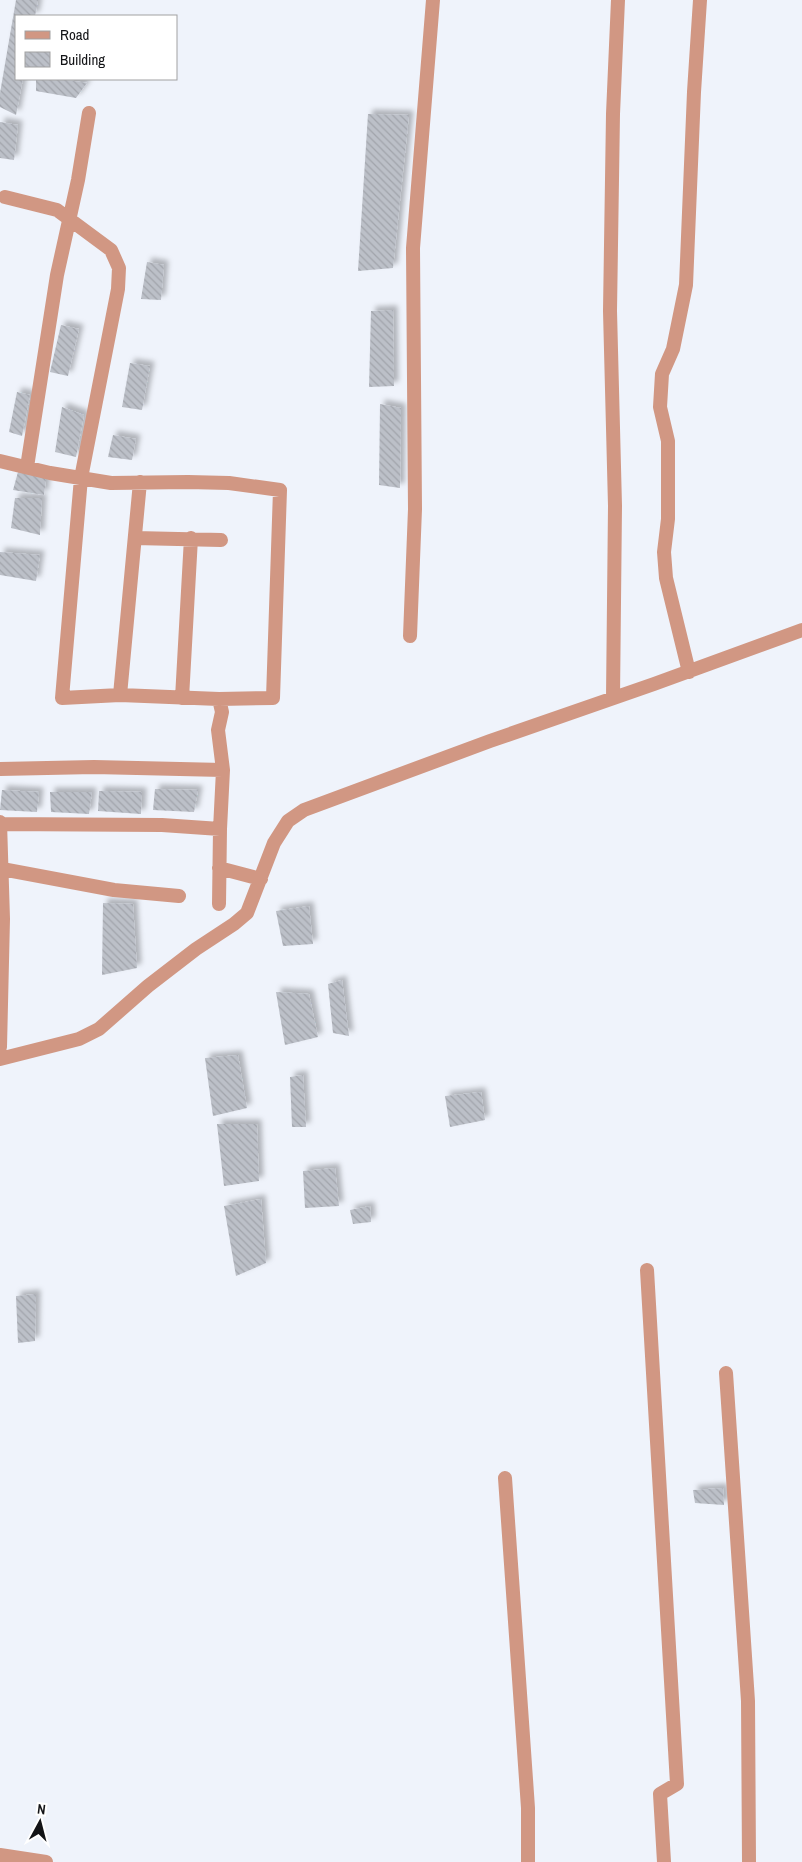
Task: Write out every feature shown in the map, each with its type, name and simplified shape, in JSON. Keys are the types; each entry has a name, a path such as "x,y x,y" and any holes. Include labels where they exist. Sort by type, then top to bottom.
{"street":[{"path":"410,636 415,509 413,248 433,0"},
{"path":"613,698 615,506 610,311 613,114 618,0"},
{"path":"689,672 666,578 664,552 668,519 668,441 660,407 662,374 673,349 686,285 700,0"},
{"path":"27,467 57,275 70,220 89,113"},
{"path":"0,461 81,478 111,483 229,483 280,490 272,698 220,699 120,695 62,698 81,478 118,289 119,268 111,250 57,210 5,197"},
{"path":"120,695 140,482"},
{"path":"135,538 221,540"},
{"path":"182,698 191,538"},
{"path":"0,1059 79,1039 98,1029 148,986 196,949 234,924 247,913 274,843 288,821 304,810 490,741 689,672 802,630"},
{"path":"218,904 223,770 218,730 222,712 220,699"},
{"path":"0,769 94,767 223,770"},
{"path":"0,1047 3,920 0,823 162,825 220,829"},
{"path":"220,868 261,879"},
{"path":"2,869 114,890 179,896"},
{"path":"647,1270 677,1784 660,1794 664,1862"},
{"path":"726,1373 748,1701 749,1862"},
{"path":"505,1478 528,1808 528,1862"},
{"path":"0,1855 46,1862"}],"building":[{"path":"16,0 38,0 35,15 15,15 15,80 23,80 16,115 0,107 0,93"},
{"path":"36,80 67,80 87,83 76,98 36,91"},
{"path":"368,114 409,115 393,268 358,271"},
{"path":"0,122 18,125 14,160 0,158"},
{"path":"147,262 164,265 161,300 141,299"},
{"path":"393,310 394,386 369,387 371,311"},
{"path":"61,325 79,329 68,376 50,372"},
{"path":"130,363 150,366 142,410 122,407"},
{"path":"17,392 30,395 22,436 9,432"},
{"path":"380,404 401,408 400,488 379,485"},
{"path":"62,407 84,415 76,457 55,452"},
{"path":"113,435 136,439 132,460 108,457"},
{"path":"18,472 46,478 44,495 13,490"},
{"path":"15,498 42,498 40,535 11,528"},
{"path":"0,552 40,555 36,581 0,575"},
{"path":"155,789 198,790 194,812 153,810"},
{"path":"2,790 39,792 37,812 0,810"},
{"path":"99,791 142,792 141,814 98,811"},
{"path":"50,792 92,792 89,814 51,812"},
{"path":"103,903 133,904 137,968 102,975"},
{"path":"309,906 313,944 283,946 276,911"},
{"path":"342,980 349,1036 333,1033 328,984"},
{"path":"276,992 309,994 318,1037 285,1045"},
{"path":"238,1055 247,1108 213,1116 205,1058"},
{"path":"303,1075 306,1127 292,1127 290,1077"},
{"path":"481,1092 485,1120 450,1127 445,1096"},
{"path":"217,1124 257,1124 259,1181 224,1186"},
{"path":"335,1168 339,1206 305,1208 303,1171"},
{"path":"261,1199 266,1263 236,1276 224,1206"},
{"path":"370,1206 371,1222 353,1224 350,1210"},
{"path":"36,1294 35,1341 18,1343 16,1296"},
{"path":"723,1488 724,1505 695,1503 693,1490"}]}
